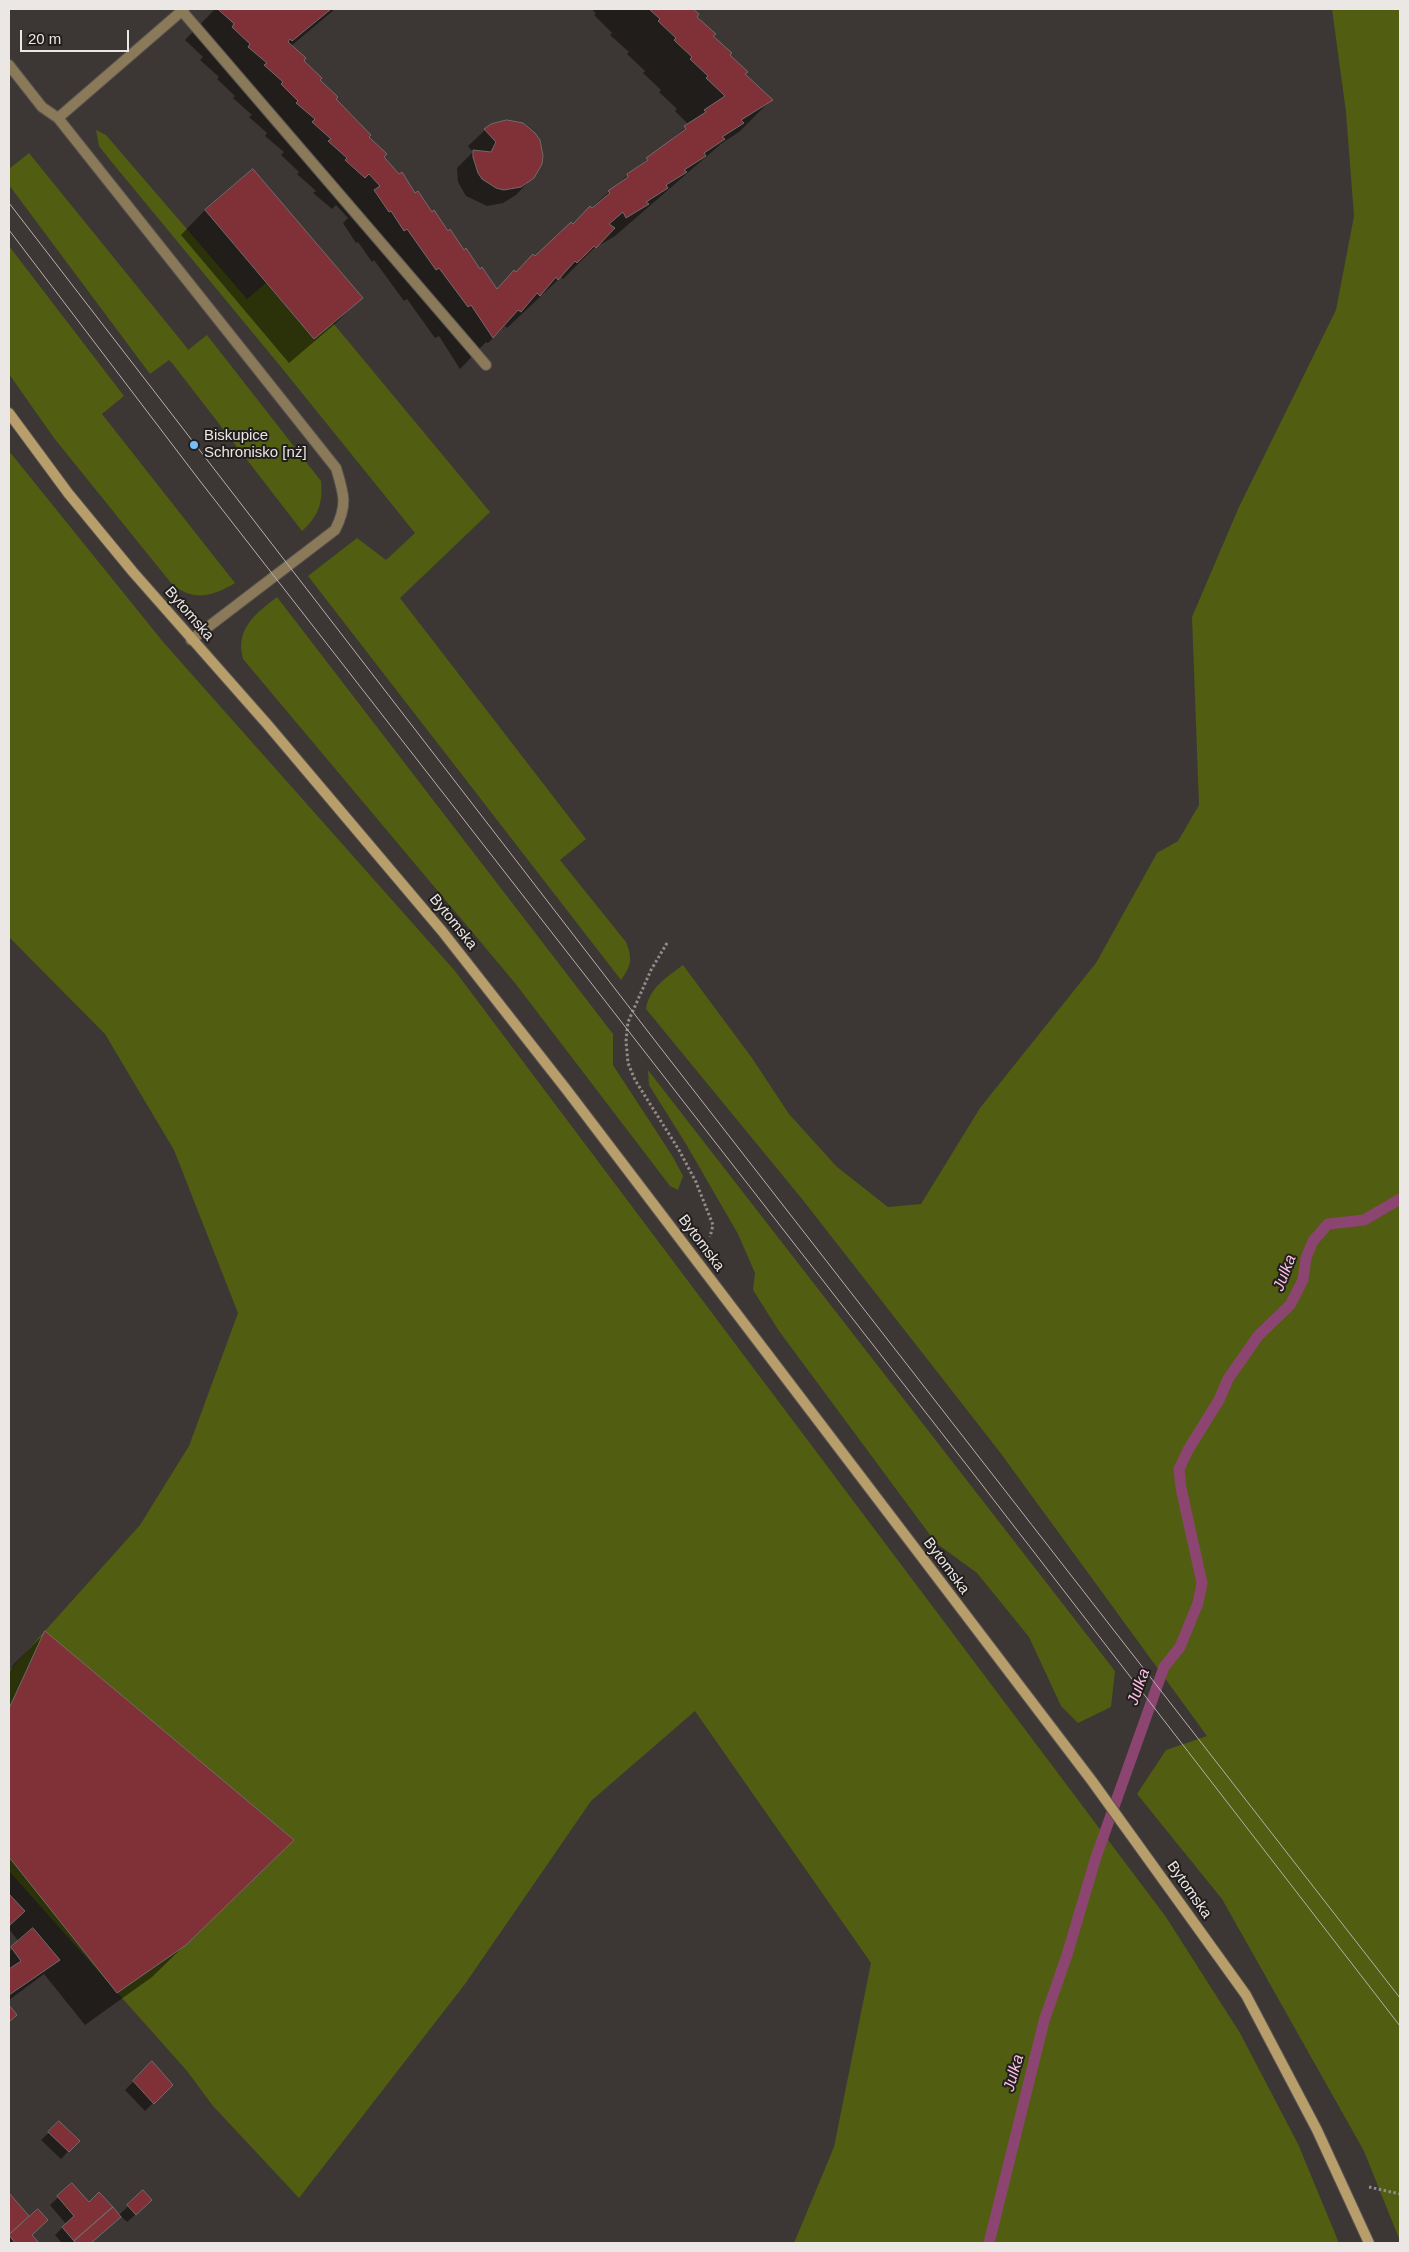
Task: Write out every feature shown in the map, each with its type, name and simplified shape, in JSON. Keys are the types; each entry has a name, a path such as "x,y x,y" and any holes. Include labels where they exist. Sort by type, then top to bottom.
{"street":[{"name":"Bytomska","path":"9,413 68,493 191,640 267,724 442,931 566,1089 1092,1781 1246,1995 1318,2130 1369,2243"}],"lane":[{"path":"58,118 183,10 486,365"},
{"path":"9,65 42,107 58,118 336,468 344,501 343,515 334,530 191,640"}],"path":[{"path":"666,944 638,998 628,1022 626,1041 628,1063 635,1080 683,1158 706,1204 713,1225 704,1251 695,1260"}],"green space":[{"path":"1332,9 1400,9 1400,2241 1364,2151 1222,1899 1137,1794 1166,1750 1207,1736 999,1451 802,1199 646,1009 655,989 683,965 752,1058 789,1114 837,1167 888,1207 921,1204 980,1108 1096,963 1157,853 1178,841 1199,805 1192,617 1239,507 1336,310 1354,216 1346,112"},
{"path":"96,130 106,135 247,299 266,283 314,339 333,323 490,512 400,598 586,839 560,860 626,942 630,953 630,962 621,980 308,576 357,538 386,560 415,533 110,160 99,146"},
{"path":"29,153 188,350 207,335 321,481 319,508 312,520 302,531 172,363 169,360 150,374 9,185 9,169"},
{"path":"9,246 124,396 102,414 235,583 218,592 194,595 179,589 171,583 54,438 9,374"},
{"path":"9,451 164,643 455,971 1166,1917 1240,2033 1298,2144 1339,2243 794,2243 834,2147 871,1963 695,1711 591,1801 465,1984 299,2198 213,2106 187,2071 9,1871 9,1671 140,1525 189,1446 238,1313 174,1150 105,1034 9,937"},
{"path":"277,597 613,1034 613,1065 673,1157 683,1176 678,1190 670,1186 515,983 243,659 241,648 244,631 254,616"},
{"path":"648,1070 1115,1671 1111,1707 1078,1723 1061,1706 1029,1637 977,1573 936,1543 779,1331 753,1290 755,1273 738,1234 686,1144 649,1085"}],"building":[{"path":"218,9 331,9 292,41 290,39 288,42 306,58 304,61 322,78 320,80 338,97 336,99 371,135 369,137 387,154 384,157 399,174 402,172 415,193 418,191 432,212 434,210 448,231 450,229 464,250 466,248 497,289 514,270 516,272 533,254 535,256 571,222 573,224 590,206 592,208 610,193 608,191 628,177 627,174 648,160 646,158 686,129 684,126 706,112 704,110 725,96 706,78 708,76 690,59 692,57 674,40 676,38 658,21 660,19 649,9 693,9 699,14 697,17 716,34 713,36 732,53 730,55 748,72 745,74 773,100 741,120 744,123 722,137 725,139 704,153 706,156 684,170 687,172 666,185 668,188 646,202 649,204 626,218 623,212 609,224 615,228 596,248 594,246 577,263 575,261 558,280 556,277 540,296 537,293 521,312 518,310 493,338 471,305 468,307 439,268 436,270 407,229 404,231 391,211 389,212 374,190 380,186 369,174 365,178 345,160 347,158 328,141 331,139 312,122 315,119 296,103 298,101 281,84 283,82 264,65 267,63 248,47 250,44 232,27 234,24"},
{"path":"507,120 523,123 535,133 540,140 543,156 542,164 534,178 521,187 504,190 496,188 482,179 473,157 473,150 491,152 496,142 484,129 491,124"},
{"path":"253,169 363,298 314,339 205,210"},
{"path":"45,1631 294,1840 186,1945 117,1993 9,1857 9,1709"},
{"path":"9,1894 25,1911 9,1926"},
{"path":"33,1928 60,1960 9,1995 9,1969 21,1961 11,1947"},
{"path":"9,2005 17,2015 9,2022"},
{"path":"152,2061 173,2085 154,2104 133,2081"},
{"path":"59,2121 80,2141 69,2152 48,2132"},
{"path":"72,2183 89,2202 99,2192 113,2207 74,2241 62,2227 74,2216 57,2196"},
{"path":"143,2190 152,2200 136,2215 127,2205"},
{"path":"9,2193 29,2216 9,2235"},
{"path":"113,2207 121,2217 91,2243 77,2243 74,2241"},
{"path":"38,2209 48,2220 32,2235 39,2243 15,2243 9,2235"}],"waterway":[{"name":"Julka","path":"989,2243 1044,2021 1067,1955 1096,1857 1164,1667 1180,1647 1198,1603 1202,1583 1181,1488 1179,1469 1188,1450 1219,1400 1228,1379 1258,1336 1290,1305 1303,1280 1306,1258 1313,1241 1328,1224 1364,1220 1400,1199"}],"tram line":[{"path":"9,203 663,1051 1400,1998"},
{"path":"9,230 200,481 976,1477 1400,2026"}],"place":[{"name":"Biskupice Schronisko [nż]","path":"194,445"}]}
